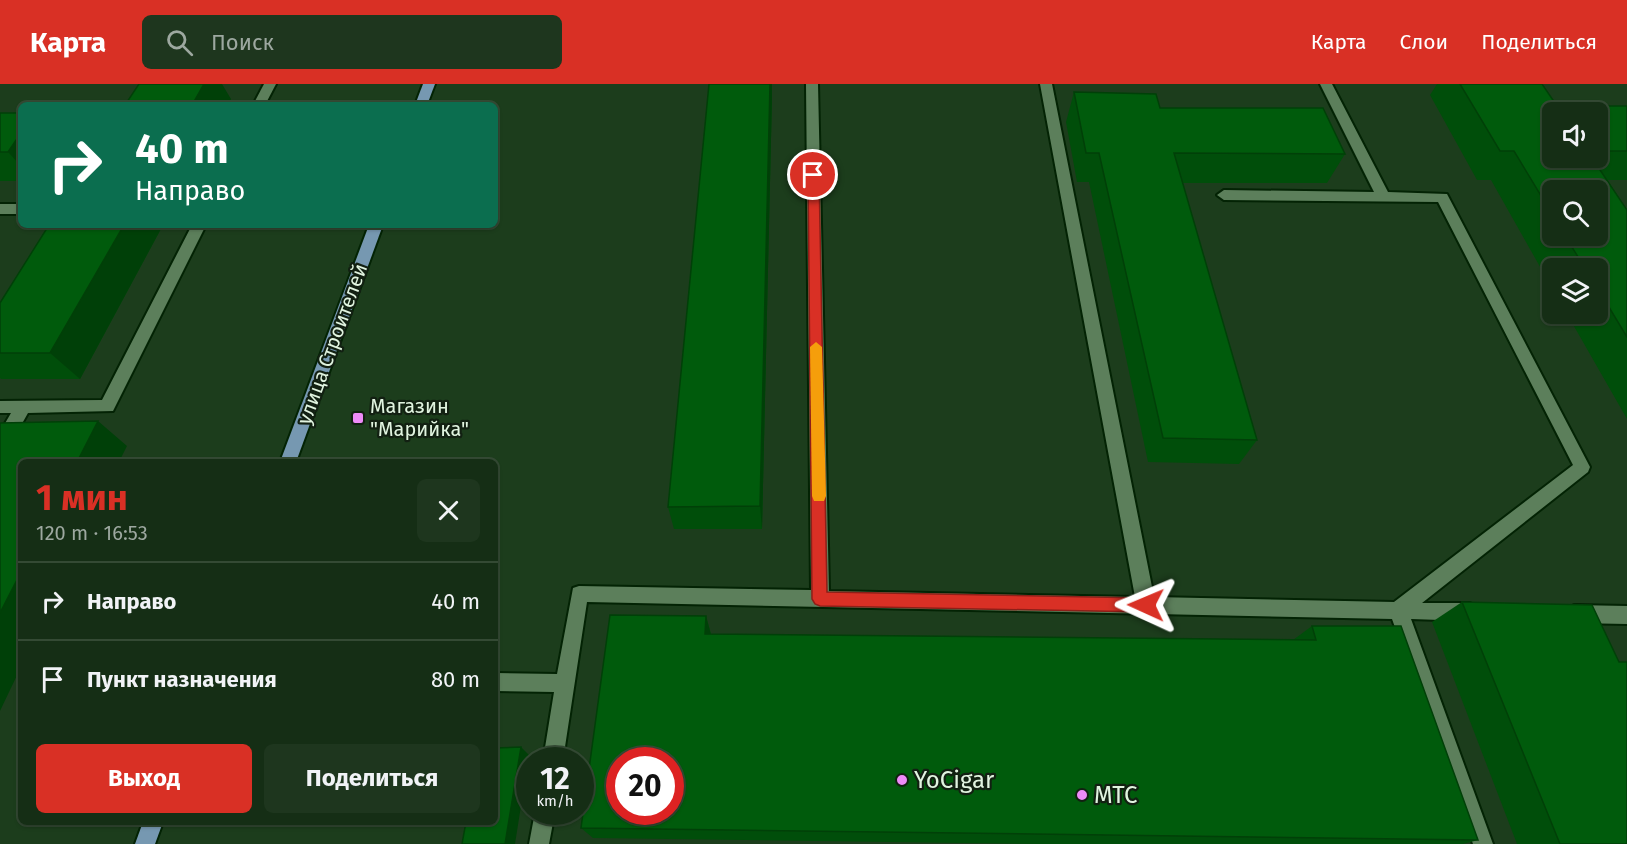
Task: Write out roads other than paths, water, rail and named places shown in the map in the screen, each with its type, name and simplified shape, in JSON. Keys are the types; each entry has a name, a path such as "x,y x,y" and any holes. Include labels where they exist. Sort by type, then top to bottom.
{"main road":[{"path":"422,102 429,84"},
{"name":"улица Строителей","path":"289,459 375,228"},
{"path":"145,844 152,825"}],"lane":[{"path":"261,102 270,84"},
{"path":"812,84 820,599"},
{"path":"1046,84 1146,605"},
{"path":"1326,84 1383,196"},
{"path":"1224,195 1442,197 1582,466 1398,610"},
{"path":"0,209 18,209"},
{"path":"0,407 107,406 197,228"},
{"path":"0,447 22,407"},
{"path":"555,747 579,594 1490,612"},
{"path":"1398,610 1483,844"},
{"path":"1559,613 1627,615"},
{"path":"498,682 566,683"},
{"path":"539,844 543,825"}],"place":[{"name":"Магазин \"Марийка\"","path":"358,418"},
{"name":"YoCigar","path":"902,780"},
{"name":"МТС","path":"1082,795"}]}
